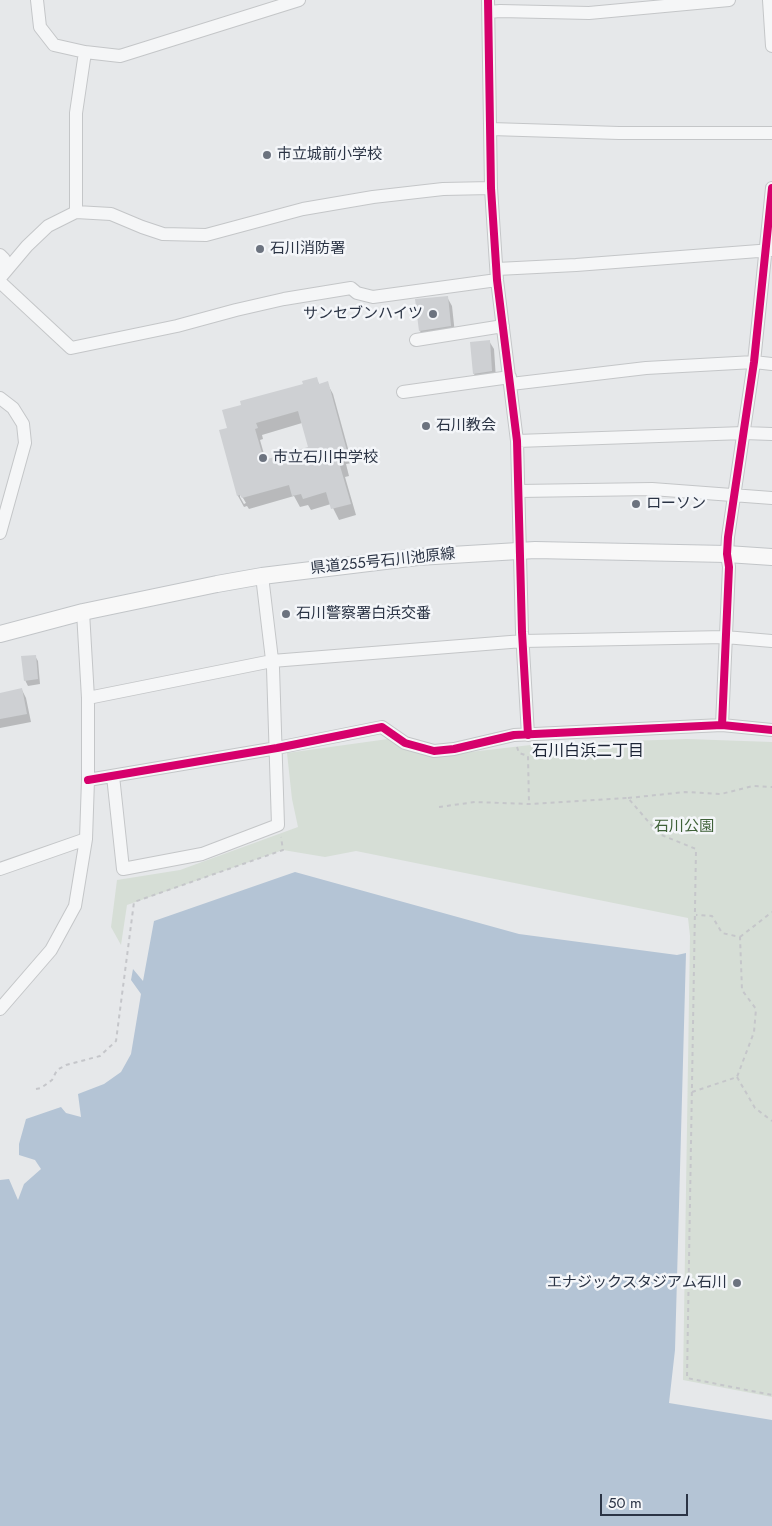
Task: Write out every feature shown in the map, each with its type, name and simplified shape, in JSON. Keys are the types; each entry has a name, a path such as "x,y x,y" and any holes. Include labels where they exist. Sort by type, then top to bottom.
{"main road":[{"name":"県道255号石川池原線","path":"0,633 83,612 262,576 418,557 520,550 727,554 772,557"}],"street":[{"path":"37,0 40,27 54,45 85,52 120,56 299,0"},
{"path":"528,735 517,441 497,275 492,188 488,6 589,13 730,0"},
{"path":"769,0 772,46"},
{"path":"76,212 76,113 85,52"},
{"path":"491,129 772,133"},
{"path":"492,188 443,189 373,197 303,209 206,235 163,234 111,214 76,212 48,226 28,246 0,280 71,348 176,326 284,299 351,288 373,297 497,275 576,265 769,250"},
{"path":"722,725 729,567 727,554 769,250 772,188"},
{"path":"0,255 4,259 0,263"},
{"path":"416,340 503,326"},
{"path":"404,392 646,368 754,362 772,364"},
{"path":"0,398 12,408 22,424 25,443 0,533"},
{"path":"517,441 744,432 772,434"},
{"path":"519,491 652,489 772,498"},
{"path":"113,776 123,869 202,854 278,825 277,748 272,661 262,576"},
{"path":"0,1009 51,950 75,906 86,839 88,780 88,698 83,612"},
{"path":"88,698 272,661 523,641 726,637 772,641"},
{"path":"88,780 277,748 382,727 405,743 434,752 514,735 722,725 772,730"},
{"path":"0,869 86,839"}],"path":[{"path":"515,743 519,753 528,756 529,804"},
{"path":"439,807 475,802 529,804 628,798 685,792 720,794 753,786 772,787"},
{"path":"628,798 659,834 696,849 686,1378 772,1395"},
{"path":"36,1089 41,1088 52,1080 57,1070 83,1059 100,1056 116,1041 134,902 283,850 278,825"},
{"path":"740,938 772,912"},
{"path":"695,915 712,916 722,934 740,938"},
{"path":"737,1078 754,1032 756,1009 742,990 740,938"},
{"path":"692,1092 737,1078"},
{"path":"737,1078 755,1108 772,1121"}],"green space":[{"name":"石川公園","path":"388,739 436,756 539,744 687,739 772,742 772,1397 683,1380 690,936 688,918 356,851 325,857 283,850 127,905 121,945 111,927 117,880 180,870 298,827 292,799 287,753"}],"water":[{"path":"295,872 519,934 677,955 686,953 675,1350 669,1403 772,1420 772,1526 0,1526 0,1180 9,1179 18,1200 24,1184 41,1169 35,1160 19,1155 19,1144 26,1119 61,1107 66,1113 81,1117 78,1094 104,1084 121,1072 131,1054 141,994 131,980 133,969 143,981 154,921"}],"building":[{"name":"サンセブンハイツ","path":"448,296 451,326 419,331 415,299"},
{"path":"490,340 492,371 473,374 470,342"},
{"path":"317,377 319,384 328,381 347,451 340,453 344,465 340,466 351,504 331,509 326,492 303,499 301,494 292,496 289,485 242,498 240,495 237,496 219,430 227,428 222,410 241,405 240,401 303,384 302,381","holes":["298,411 308,447 264,460 255,429 258,428 256,423"]},
{"path":"36,655 38,679 24,681 21,656"},
{"path":"22,688 27,714 0,719 0,693"}],"cycle path":[{"path":"488,0 491,188 497,280 517,441 522,632 528,735"},
{"path":"722,725 729,567 727,554 728,537 754,362 772,188"},
{"path":"88,780 277,748 382,727 405,743 434,751 454,749 514,735 722,725 772,730"}],"place":[{"name":"市立城前小学校","path":"267,155"},
{"name":"石川消防署","path":"260,249"},
{"name":"サンセブンハイツ","path":"433,314"},
{"name":"石川教会","path":"426,426"},
{"name":"市立石川中学校","path":"263,458"},
{"name":"ローソン","path":"636,504"},
{"name":"石川警察署白浜交番","path":"286,614"},
{"name":"エナジックスタジアム石川","path":"737,1283"}],"district":[{"name":"石川白浜二丁目","path":"588,752"}]}
